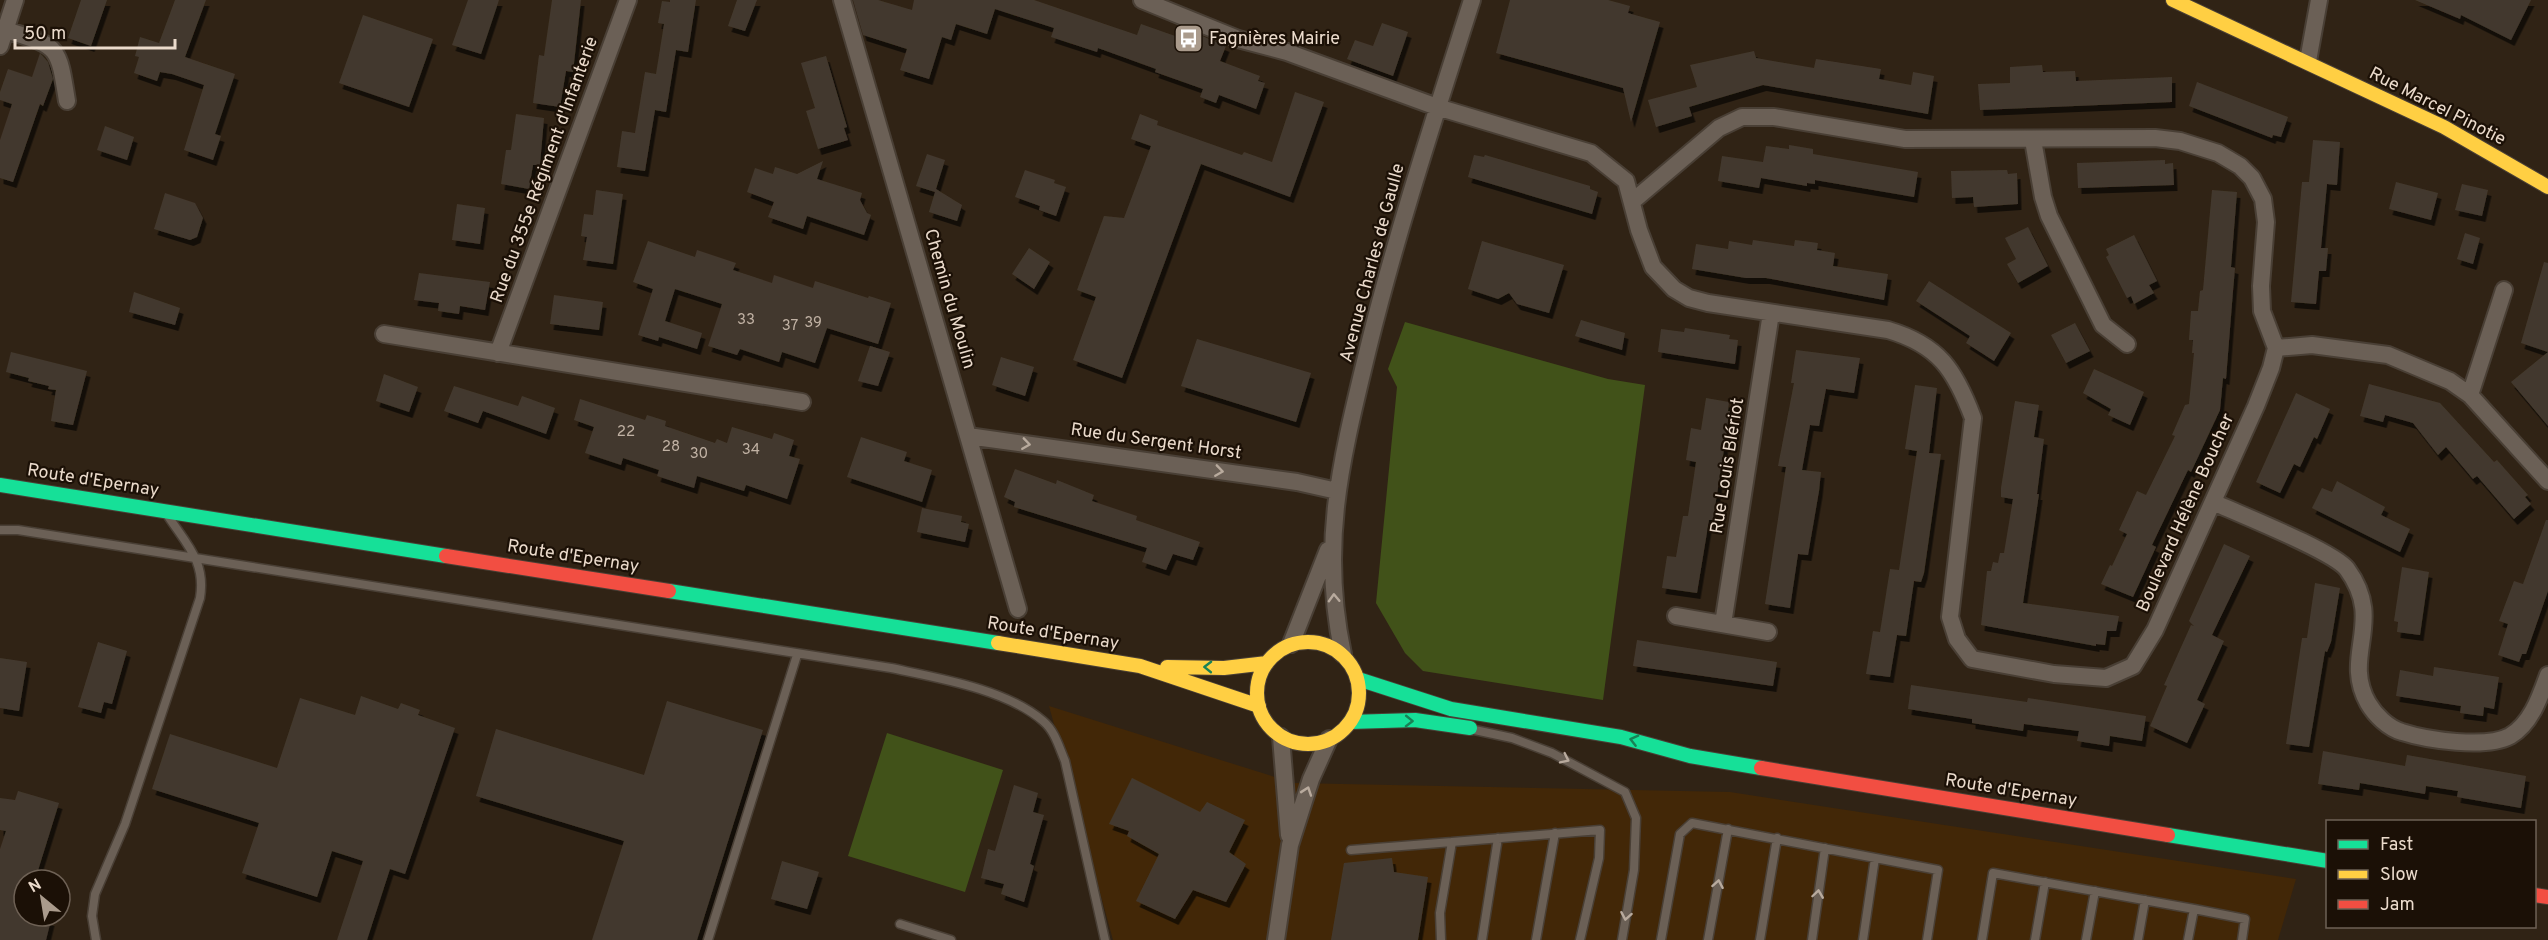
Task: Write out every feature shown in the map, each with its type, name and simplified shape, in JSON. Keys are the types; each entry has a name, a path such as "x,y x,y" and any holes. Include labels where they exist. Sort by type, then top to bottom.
{"main road":[{"name":"Rue Marcel Pinotie","path":"2173,0 2308,61 2444,127 2548,187"},
{"name":"Route d'Epernay","path":"0,485 1140,666 1224,668 1267,663"},
{"path":"1316,642 1330,646 1343,654 1358,680 1357,709 1350,722 1329,739 1298,744 1281,737 1265,720 1259,706 1257,691 1260,676 1267,663 1276,653 1291,644 1316,642"},
{"name":"Route d'Epernay","path":"1140,666 1259,706"},
{"name":"Route d'Epernay","path":"1358,680 1451,709 1621,737 1690,756"},
{"path":"1350,722 1415,720 1568,743"},
{"name":"Route d'Epernay","path":"1614,750 1690,756 2326,861"}],"street":[{"path":"0,46 15,0"},
{"name":"Rue du 355e Régiment d'Infanterie","path":"498,353 628,0"},
{"name":"Chemin du Moulin","path":"842,0 1018,609"},
{"name":"Boulevard Hélène Boucher","path":"1142,0 1238,39 1287,52 1437,107 1591,153 1626,181 1647,254 1653,267 1674,289 1689,298 1708,303 1888,330 1914,338 1948,366 1962,389 1973,418 1950,617 1957,639 1972,659 2054,674 2106,678 2133,666 2155,630 2213,502 2260,396 2276,348"},
{"name":"Avenue Charles de Gaulle","path":"1343,654 1334,609 1331,541 1337,491 1382,292 1437,107 1472,0"},
{"path":"2308,61 2319,0"},
{"path":"6,30 47,44 55,52 62,70 67,101"},
{"path":"1632,201 1719,128 1742,117 1774,117 1905,139 2155,138 2180,141 2218,153 2240,166 2252,178 2263,199 2266,222 2261,286 2262,311 2276,348 2312,345 2388,355 2450,381 2470,395 2548,481"},
{"path":"2033,140 2043,197 2049,216 2103,325 2127,344"},
{"path":"2470,395 2504,290"},
{"name":"Rue Louis Blériot","path":"1723,624 1771,313"},
{"path":"384,334 802,402"},
{"name":"Rue du Sergent Horst","path":"968,436 1297,482 1337,491"},
{"path":"2213,502 2327,554 2345,567 2360,589 2366,608 2358,668 2361,689 2369,706 2381,720 2400,732 2466,742 2490,742 2510,736 2532,712 2548,675"},
{"name":"Avenue Charles de Gaulle","path":"1291,644 1331,541"},
{"path":"1676,616 1768,632"},
{"path":"1281,737 1290,845"},
{"path":"1276,940 1290,845 1311,779 1329,739"}],"lane":[{"path":"96,940 92,916 95,894 125,824 200,597 203,579 196,558 165,510"},
{"path":"0,530 18,530 797,655 891,668 938,678 992,694 1043,721 1056,737 1065,761 1105,940"},
{"path":"708,940 797,655"},
{"path":"1449,724 1512,738 1552,753 1625,792 1636,818 1634,870 1622,940"},
{"path":"1661,940 1680,834 1692,823 1938,870 1927,940"},
{"path":"1708,940 1728,829"},
{"path":"1350,850 1600,830 1599,858 1580,940"},
{"path":"1536,940 1555,833"},
{"path":"1482,940 1498,838"},
{"path":"1760,940 1777,838"},
{"path":"1441,940 1440,913 1452,842"},
{"path":"1812,940 1825,848"},
{"path":"1863,940 1875,858"},
{"path":"1982,940 1993,873 2245,919 2242,940"},
{"path":"2035,940 2045,882"},
{"path":"2086,940 2095,891"},
{"path":"2138,940 2145,900"},
{"path":"2188,940 2194,909"},
{"path":"900,924 951,940"}],"shaded area":[{"path":"1049,706 1294,783 1730,792 2296,879 2278,940 1113,940"}],"green space":[{"path":"1405,322 1608,379 1645,385 1603,700 1423,671 1405,653 1376,603 1397,387 1388,369"},
{"path":"887,733 1003,770 965,892 848,856"}],"building":[{"path":"81,0 107,0 91,46 68,38"},
{"path":"175,0 206,0 185,57 235,74 215,134 221,136 213,160 184,150 204,85 172,74 160,72 157,81 134,73 139,57 135,56 140,37 159,43"},
{"path":"468,0 499,0 481,54 452,45"},
{"path":"552,0 581,0 573,72 566,71 560,107 533,103 539,55 544,56"},
{"path":"670,0 696,0 688,52 676,50 666,112 655,110 645,171 617,167 622,131 635,133 645,72 656,74 664,24 658,23 662,1 670,2"},
{"path":"737,0 757,0 745,31 728,26"},
{"path":"853,0 878,0 912,10 914,0 1034,0 1137,35 1141,24 1178,37 1181,27 1226,46 1220,61 1260,76 1258,81 1265,83 1256,109 1219,95 1216,103 1200,97 1203,89 1155,72 1156,69 1098,48 1097,52 1051,37 1054,28 995,9 987,34 956,24 951,40 942,37 929,79 900,70 907,49 863,35"},
{"path":"1510,0 1608,0 1630,6 1628,13 1660,22 1631,122 1623,88 1496,53"},
{"path":"2415,0 2531,0 2511,40 2461,15 2460,19"},
{"path":"363,15 433,39 409,107 339,83"},
{"path":"1382,23 1408,32 1393,76 1347,59 1355,40 1373,46"},
{"path":"1754,51 1756,58 1814,68 1816,59 1881,69 1879,79 1911,85 1913,72 1934,76 1928,114 1763,85 1689,107 1692,116 1656,127 1648,100 1697,87 1690,65"},
{"path":"40,53 48,62 53,79 43,106 40,104 13,182 0,178 0,140 12,104 0,100 0,92 8,69 32,77"},
{"path":"826,56 847,127 844,128 848,140 818,149 806,111 815,108 801,63"},
{"path":"2042,65 2043,72 2075,71 2076,81 2172,77 2172,102 1980,110 1978,84 2010,83 2010,67"},
{"path":"2197,82 2288,117 2281,137 2273,135 2272,138 2189,106"},
{"path":"1295,92 1324,102 1290,197 1201,164 1122,378 1073,360 1096,297 1077,290 1104,216 1124,218 1151,146 1131,139 1140,114 1158,121 1157,125 1242,155 1244,152 1272,162"},
{"path":"516,114 544,118 540,165 533,165 529,189 501,184 506,150 511,150"},
{"path":"105,126 134,137 127,160 97,150"},
{"path":"2313,140 2340,142 2337,185 2327,184 2321,248 2328,248 2326,271 2319,271 2316,304 2291,302 2302,182 2309,182"},
{"path":"1789,145 1813,149 1813,154 1918,172 1914,197 1815,180 1815,184 1807,183 1807,186 1761,178 1759,188 1718,181 1722,156 1763,162 1766,146 1789,149"},
{"path":"927,154 945,160 936,189 962,205 957,221 929,212 935,192 916,186"},
{"path":"1474,155 1484,157 1485,155 1590,186 1590,189 1598,192 1592,214 1468,177"},
{"path":"2165,160 2165,164 2173,163 2174,185 2078,188 2077,163"},
{"path":"823,161 817,179 862,193 860,200 867,213 871,215 864,235 807,216 803,229 768,217 774,202 747,192 755,168 773,174 775,167 797,174"},
{"path":"1025,170 1055,180 1054,183 1066,187 1056,216 1039,210 1040,206 1015,197"},
{"path":"2007,170 2008,174 2017,173 2018,204 1974,207 1973,197 1952,198 1951,171"},
{"path":"2396,182 2438,193 2431,220 2389,209"},
{"path":"2462,184 2488,190 2482,216 2455,210"},
{"path":"596,190 623,194 613,264 583,260 587,237 581,236 584,214 593,215"},
{"path":"2212,190 2237,192 2231,267 2235,268 2226,379 2223,378 2220,410 2191,472 2188,470 2152,545 2156,547 2133,597 2101,584 2127,534 2119,530 2137,491 2146,495 2175,436 2172,435 2185,405 2189,404 2194,353 2192,353 2193,340 2189,340 2191,311 2198,311 2200,291 2203,290"},
{"path":"165,193 195,203 203,218 197,237 190,240 154,229"},
{"path":"457,204 485,208 480,244 452,240"},
{"path":"2028,227 2048,266 2018,283 2007,264 2016,259 2005,238"},
{"path":"2465,233 2480,238 2473,264 2457,259"},
{"path":"2134,235 2157,281 2149,285 2154,293 2134,304 2131,296 2127,298 2106,257 2109,255 2106,249"},
{"path":"1753,240 1794,246 1795,240 1818,243 1817,250 1835,253 1833,266 1888,274 1884,300 1766,278 1746,278 1692,269 1696,244 1728,249 1729,241 1752,245"},
{"path":"648,241 695,257 697,250 736,263 733,270 772,283 774,275 813,288 815,281 891,303 878,344 827,328 815,363 782,352 779,362 740,349 737,355 708,346 722,304 675,289 665,321 702,333 697,349 659,337 658,341 638,335 653,289 633,282"},
{"path":"1482,241 1564,265 1549,313 1517,304 1509,293 1498,299 1468,289"},
{"path":"1029,248 1050,262 1034,289 1012,274"},
{"path":"2544,262 2548,263 2548,352 2521,343"},
{"path":"419,273 490,282 485,310 460,306 459,314 438,311 439,303 414,300"},
{"path":"1929,281 2011,333 1994,361 1966,343 1970,336 1916,301"},
{"path":"134,292 180,308 175,325 129,312"},
{"path":"554,295 603,302 599,330 550,324"},
{"path":"1581,320 1625,333 1622,350 1575,336"},
{"path":"2075,323 2090,351 2066,363 2051,335"},
{"path":"1685,328 1730,335 1729,339 1738,340 1735,364 1658,352 1661,329 1684,332"},
{"path":"1197,339 1311,373 1296,422 1181,386"},
{"path":"870,346 890,352 878,386 858,381"},
{"path":"1796,350 1860,358 1854,393 1826,389 1819,426 1810,425 1802,470 1821,472 1819,491 1808,555 1798,554 1790,608 1765,604 1786,467 1778,466 1794,383 1791,383"},
{"path":"11,352 87,371 73,425 51,421 56,390 28,381 29,378 6,372"},
{"path":"2548,352 2548,426 2511,382"},
{"path":"1001,357 1034,367 1025,396 992,385"},
{"path":"2094,369 2144,392 2130,425 2108,415 2111,409 2083,393"},
{"path":"384,374 418,387 409,412 376,401"},
{"path":"2369,384 2440,403 2494,462 2497,460 2528,495 2525,497 2531,504 2514,519 2477,476 2473,479 2446,447 2438,455 2413,423 2385,415 2383,422 2360,416"},
{"path":"1915,385 1937,388 1929,453 1941,454 1924,573 1921,582 1914,581 1906,636 1897,635 1890,677 1866,674 1873,631 1880,632 1890,569 1899,570 1917,451 1905,449"},
{"path":"454,386 518,406 522,396 555,408 546,434 483,411 478,423 444,411"},
{"path":"2296,393 2330,409 2317,439 2314,437 2300,467 2294,464 2280,493 2256,482"},
{"path":"1706,398 1729,402 1728,411 1730,411 1713,520 1709,520 1697,593 1662,588 1667,556 1676,557 1683,516 1688,516 1696,462 1686,460 1691,428 1701,430"},
{"path":"580,399 645,420 647,415 666,421 665,426 715,443 717,439 727,443 732,427 772,439 774,433 794,440 789,456 800,459 787,499 746,485 744,491 697,476 694,488 657,476 659,470 623,458 621,465 585,453 594,427 574,420"},
{"path":"2015,401 2039,405 2034,437 2044,439 2037,494 2039,494 2023,603 2119,616 2116,631 2107,631 2105,645 2096,644 2096,646 1981,625 1987,571 1991,571 1993,562 1998,563 2000,553 2004,553 2013,499 2001,497 2001,488"},
{"path":"861,437 907,452 904,461 932,470 922,502 847,477"},
{"path":"1015,469 1056,484 1057,480 1094,495 1092,501 1137,516 1136,520 1200,542 1193,560 1173,554 1166,570 1142,562 1147,548 1014,507 1015,502 1004,497"},
{"path":"2337,481 2385,507 2381,515 2410,529 2400,552 2312,508 2322,488 2332,492"},
{"path":"922,508 962,516 961,522 969,524 965,542 917,532"},
{"path":"2546,520 2548,520 2548,591 2526,654 2522,654 2519,662 2498,655 2508,624 2499,621 2514,581 2523,584"},
{"path":"2224,544 2250,556 2212,635 2224,641 2197,700 2205,704 2187,743 2150,726 2167,686 2164,685 2191,625 2194,626 2189,621"},
{"path":"2402,567 2429,572 2420,635 2397,632 2398,622 2394,621"},
{"path":"2315,583 2340,588 2331,642 2327,652 2325,651 2309,747 2286,744 2302,638 2307,638"},
{"path":"1637,640 1777,662 1773,686 1633,666"},
{"path":"98,642 127,651 112,704 104,702 101,713 78,707"},
{"path":"0,658 27,662 19,711 0,708"},
{"path":"2434,667 2499,677 2494,709 2484,707 2483,716 2460,713 2461,706 2396,696 2400,670 2433,676"},
{"path":"1911,685 2027,702 2028,698 2146,716 2142,741 2110,736 2109,746 2077,741 2079,731 2024,724 2023,731 1972,723 1972,719 1908,709"},
{"path":"361,696 398,709 401,703 420,710 418,715 455,728 405,874 390,869 367,940 337,940 363,861 332,851 317,897 242,873 259,823 152,789 170,734 277,768 300,698 355,715"},
{"path":"667,701 763,730 697,940 592,940 624,841 476,796 496,729 644,775"},
{"path":"2323,751 2405,766 2407,755 2526,776 2521,808 2457,797 2458,791 2426,786 2425,794 2360,783 2359,790 2318,784"},
{"path":"1132,778 1200,812 1207,802 1245,820 1229,852 1246,864 1226,902 1193,890 1175,919 1136,901 1159,854 1127,836 1129,831 1109,824"},
{"path":"1014,785 1038,793 1033,812 1044,815 1030,864 1034,866 1024,902 1001,894 1004,884 981,878 988,849 995,851"},
{"path":"18,791 59,803 39,868 12,868 12,928 49,928 46,940 0,940 0,849 6,831 0,830 0,798 15,800"},
{"path":"1392,858 1394,872 1428,877 1418,940 1331,940 1344,863"},
{"path":"782,861 819,872 807,909 771,899"}],"traffic: fast":[{"path":"0,485 446,556"},
{"path":"669,591 998,643"},
{"path":"1358,679 1451,709 1621,737 1690,756 1761,768"},
{"path":"1350,722 1415,720 1470,728"},
{"path":"2168,835 2326,861"}],"traffic: slow":[{"path":"2173,0 2444,127 2548,187"},
{"path":"1308,642 1328,646 1344,657 1355,673 1359,693 1355,713 1344,729 1328,740 1308,744 1288,740 1272,729 1261,713 1257,693 1261,673 1272,657 1288,646 1308,642"},
{"path":"998,643 1140,666 1259,706"},
{"path":"1167,667 1224,668 1267,663"}],"traffic: jam":[{"path":"446,556 669,591"},
{"path":"1761,768 2168,835"},
{"path":"2536,895 2548,897"}],"place":[{"name":"Fagnières Mairie","path":"1188,39"}]}
